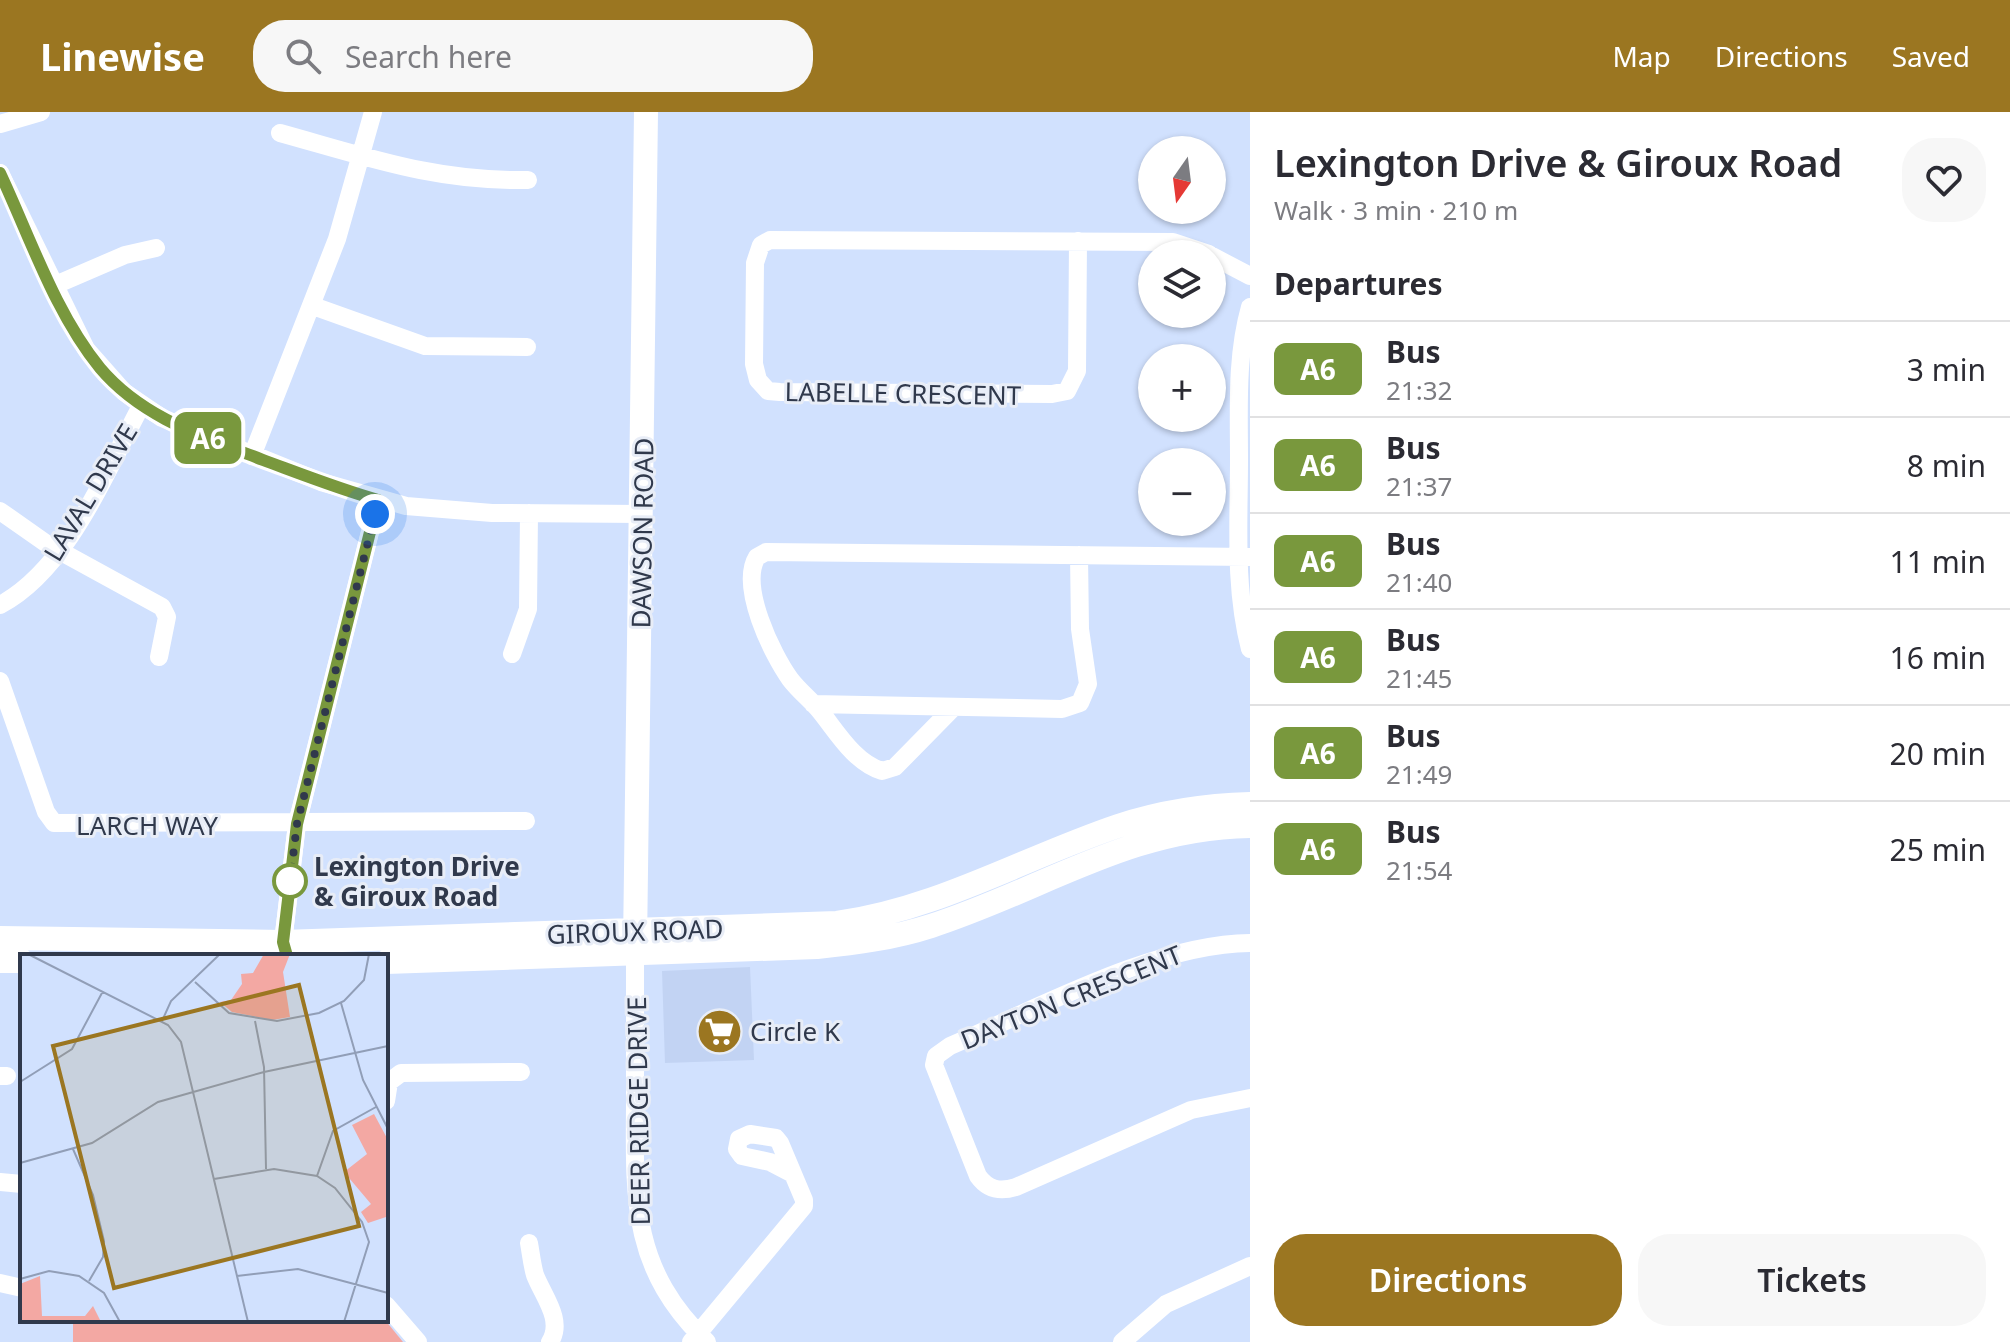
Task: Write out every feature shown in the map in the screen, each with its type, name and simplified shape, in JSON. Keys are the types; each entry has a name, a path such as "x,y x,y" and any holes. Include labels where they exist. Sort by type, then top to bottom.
{"main road":[{"name":"DAWSON ROAD","path":"635,943 646,112"},
{"name":"GIROUX ROAD","path":"388,962 635,943 881,916 956,893 1121,825 1205,806 1250,804"},
{"name":"GIROUX ROAD","path":"0,938 282,951 635,943 817,947 881,939 957,917 1135,843 1180,831 1250,826"}],"street":[{"path":"0,124 41,112"},
{"path":"252,456 313,306 362,156 373,112"},
{"path":"280,133 452,179 528,180"},
{"path":"0,173 86,349 113,381 141,406 181,427 252,456 378,500 451,511 643,514"},
{"name":"LABELLE CRESCENT","path":"1078,241 1077,371 1067,391 1052,394 780,392 768,391 758,380 754,364 755,263 761,245 770,240 1078,241 1138,242"},
{"path":"53,286 125,255 156,248"},
{"name":"LABELLE CRESCENT","path":"1226,263 1250,276"},
{"path":"313,306 411,344 459,349 527,347"},
{"path":"1250,307 1240,380 1244,556 1241,600 1250,649"},
{"name":"LAVAL DRIVE","path":"0,605 23,590 60,551 141,406"},
{"path":"282,951 297,824 378,500"},
{"path":"0,511 60,551 165,610 167,617 159,657"},
{"path":"512,654 528,609 529,513"},
{"path":"954,707 901,763 882,771 866,763 792,682 768,641 752,577 752,566 760,555 766,552 1244,556"},
{"path":"813,704 1062,709 1083,700 1088,684 1079,621 1079,555"},
{"name":"LARCH WAY","path":"0,681 46,812 54,823 297,824"},
{"path":"297,824 526,821"},
{"name":"DEER RIDGE DRIVE","path":"635,943 634,1173 638,1225 658,1281 699,1339"},
{"name":"DAYTON CRESCENT","path":"1250,943 1185,950 1143,964 950,1046 936,1056 934,1065 978,1176 989,1187 998,1190 1016,1187 1191,1110 1250,1098"},
{"path":"388,1093 392,1078 408,1072 521,1072"},
{"path":"699,1339 801,1210 804,1200 793,1174"},
{"path":"0,1182 20,1184"},
{"path":"529,1243 535,1275 555,1324 550,1342"},
{"path":"1122,1342 1166,1304 1250,1266"},
{"path":"0,1283 20,1288"},
{"path":"388,1307 418,1342"}],"shaded area":[{"path":"750,967 754,1060 665,1063 662,971"},
{"path":"73,1322 387,1322 403,1342 73,1342"}],"bus line":[{"name":"A6","path":"0,173 70,323 100,368 124,392 141,406 181,427 321,482 378,500 294,837 283,942 286,954"}],"place":[{"name":"Lexington Drive & Giroux Road","path":"290,881"},
{"name":"Circle K","path":"719,1031"}],"route":[{"path":"290,881 297,824 375,514"}]}
